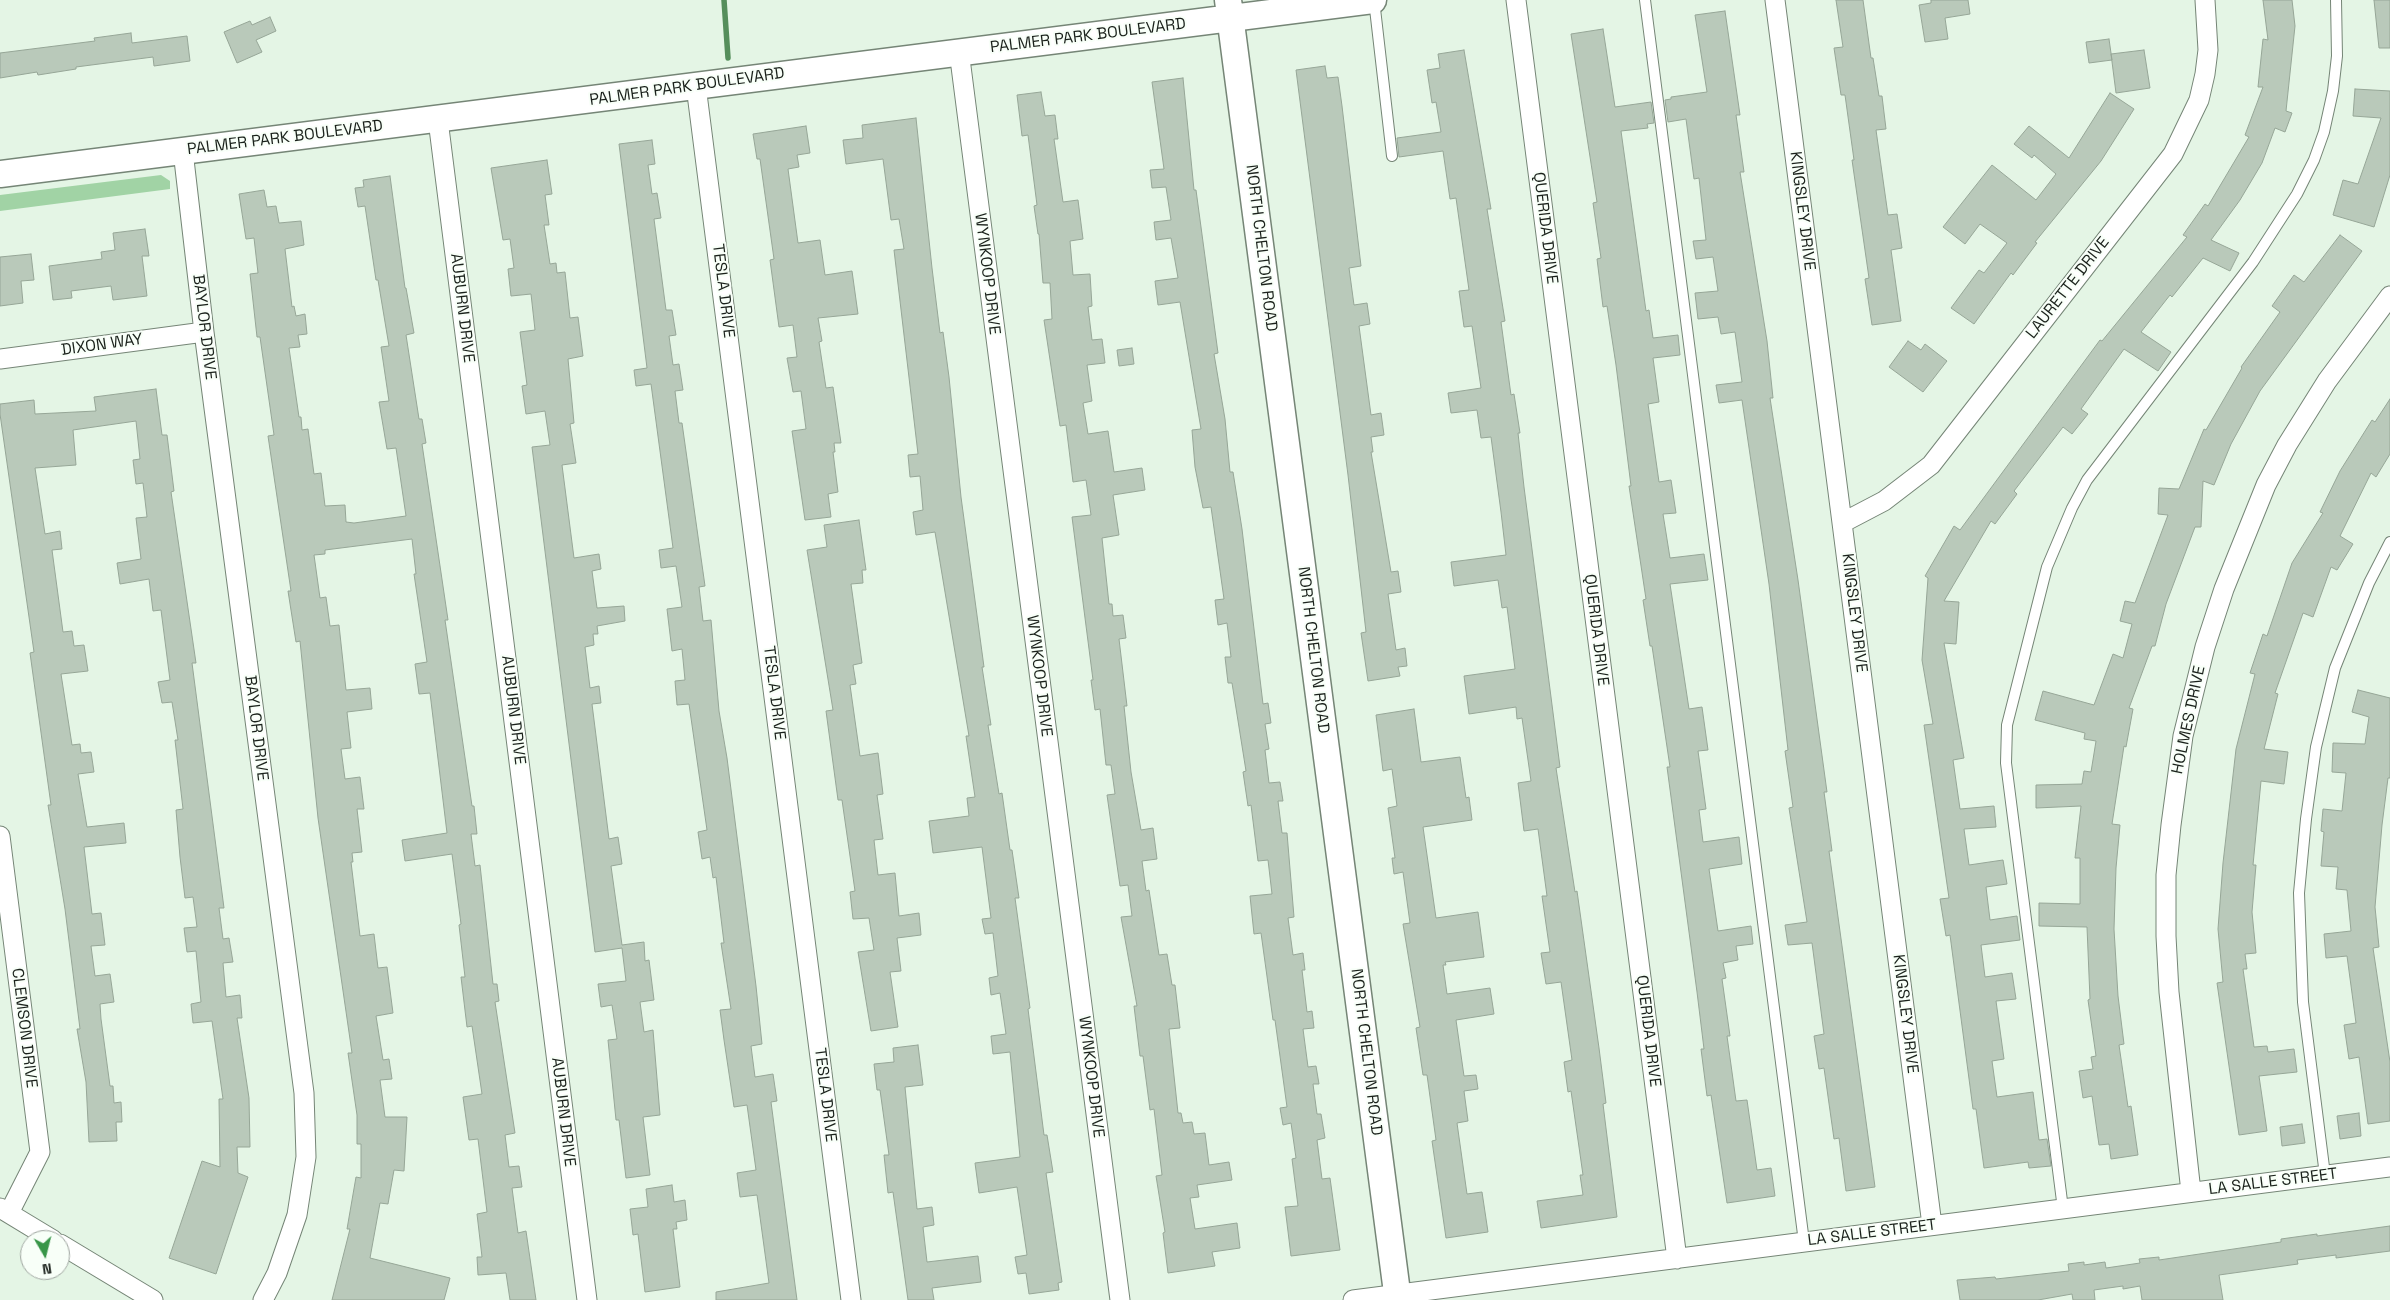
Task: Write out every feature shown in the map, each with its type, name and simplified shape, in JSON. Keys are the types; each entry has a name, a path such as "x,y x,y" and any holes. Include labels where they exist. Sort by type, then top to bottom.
{"main road":[{"name":"PALMER PARK BOULEVARD","path":"0,174 438,120 959,51 1229,9 1374,0"},
{"name":"NORTH CHELTON ROAD","path":"1229,9 1398,1297"}],"street":[{"name":"QUERIDA DRIVE","path":"1516,0 1677,1259"},
{"name":"KINGSLEY DRIVE","path":"1775,0 1932,1226"},
{"name":"LAURETTE DRIVE","path":"1842,523 1884,501 1931,465 2173,154 2199,100 2205,74 2208,50 2205,0"},
{"name":"WYNKOOP DRIVE","path":"959,51 1120,1300"},
{"name":"TESLA DRIVE","path":"696,86 852,1300"},
{"name":"AUBURN DRIVE","path":"438,120 587,1300"},
{"name":"BAYLOR DRIVE","path":"183,151 204,332 305,1110 306,1157 297,1215 277,1273 263,1300"},
{"name":"HOLMES DRIVE","path":"2191,1192 2168,992 2166,936 2168,850 2176,776 2183,736 2205,647 2221,597 2266,485 2287,445 2326,382 2390,296"},
{"name":"DIXON WAY","path":"0,359 204,332"},
{"name":"CLEMSON DRIVE","path":"0,836 40,1152 5,1211"},
{"name":"LA SALLE STREET","path":"1353,1300 1398,1297 1804,1242 2390,1167"},
{"path":"5,1211 37,1230"},
{"path":"70,1250 153,1300"}],"lane":[{"path":"1374,0 1392,156"},
{"path":"1645,0 1804,1242"},
{"path":"2064,1208 2006,763 2007,724 2046,567 2072,508 2087,480 2253,262 2297,194 2314,160 2324,132 2333,91 2337,56 2336,0"},
{"path":"2325,1175 2303,1002 2299,893 2306,819 2316,747 2335,668 2369,583 2390,542"}],"green space":[{"path":"161,175 170,181 170,189 0,211 0,195"}],"building":[{"path":"1836,0 1863,0 1871,58 1873,58 1879,96 1882,96 1886,129 1876,130 1888,215 1897,214 1902,248 1891,250 1901,321 1872,325 1865,279 1869,278 1852,160 1854,160 1845,95 1841,95 1834,48 1843,47"},
{"path":"1931,0 1968,0 1970,14 1945,18 1948,39 1925,42 1919,5 1931,3"},
{"path":"2263,0 2292,0 2295,26 2286,111 2292,113 2285,132 2275,128 2262,163 2240,200 2211,240 2239,253 2230,271 2203,258 2172,297 2170,295 2141,332 2171,352 2158,371 2124,349 2081,409 2088,414 2072,434 2063,427 2014,491 2017,494 1995,524 1991,521 1944,601 1959,602 1956,644 1944,643 1964,758 1953,760 1960,809 1994,806 1996,827 1964,829 1969,865 2003,860 2007,884 1986,887 1990,920 2017,916 2020,940 1981,945 1985,977 2012,973 2016,999 1996,1001 2004,1059 1992,1061 1997,1097 2033,1092 2039,1140 2047,1139 2051,1166 2029,1168 2028,1162 1984,1168 1976,1109 1973,1109 1950,935 1946,936 1940,899 1949,898 1924,725 1933,724 1922,660 1928,578 1925,576 1954,526 1960,530 2100,340 2102,341 2187,237 2183,235 2205,204 2208,206 2249,137 2245,135 2263,87 2258,87 2263,39 2268,40"},
{"path":"2374,0 2390,0 2390,48 2379,48"},
{"path":"1725,11 1740,115 1736,115 1744,172 1740,172 1767,341 1773,398 1770,398 1798,580 1827,792 1824,792 1832,851 1829,851 1875,1187 1846,1191 1839,1138 1834,1139 1824,1068 1819,1069 1814,1036 1824,1034 1812,943 1788,945 1785,925 1807,922 1789,808 1793,807 1785,751 1788,750 1769,584 1742,400 1719,403 1716,385 1742,382 1735,332 1721,334 1718,317 1698,319 1695,293 1718,291 1713,257 1696,259 1693,241 1706,240 1699,178 1694,179 1686,119 1668,122 1665,100 1671,99 1671,97 1707,92 1695,15"},
{"path":"270,17 276,31 256,40 262,52 237,63 224,32 250,21 252,25"},
{"path":"1603,29 1615,107 1651,102 1654,123 1647,124 1648,128 1621,131 1646,311 1649,310 1653,338 1678,335 1680,355 1653,358 1659,402 1648,404 1659,482 1671,480 1676,513 1663,514 1670,558 1704,554 1708,580 1670,584 1689,709 1702,707 1708,750 1698,751 1706,809 1699,810 1703,842 1739,837 1742,864 1709,869 1718,931 1751,926 1753,944 1736,946 1738,960 1723,963 1726,978 1722,979 1730,1036 1727,1036 1736,1101 1747,1100 1757,1170 1771,1168 1775,1196 1727,1203 1711,1095 1707,1096 1701,1049 1704,1049 1667,767 1670,767 1652,646 1650,646 1643,600 1646,599 1629,486 1631,486 1616,365 1607,306 1603,307 1597,259 1601,258 1593,203 1597,202 1571,34"},
{"path":"131,33 132,43 187,36 190,61 154,66 153,57 76,67 76,69 38,75 37,72 0,78 0,53 95,41 94,38"},
{"path":"2109,39 2112,60 2089,63 2086,42"},
{"path":"1464,50 1491,209 1487,209 1505,321 1501,322 1511,395 1514,394 1520,433 1518,433 1524,487 1560,767 1556,768 1575,892 1577,891 1599,1048 1606,1103 1603,1104 1617,1217 1541,1228 1537,1201 1583,1195 1580,1175 1583,1175 1571,1091 1568,1092 1564,1062 1572,1060 1561,982 1546,984 1541,953 1550,952 1542,896 1547,896 1538,829 1524,831 1518,783 1531,781 1522,718 1517,719 1516,707 1469,714 1464,676 1515,669 1507,607 1502,608 1498,580 1454,586 1451,562 1506,555 1501,512 1491,437 1481,438 1477,410 1451,413 1448,393 1481,388 1472,326 1464,327 1459,291 1469,290 1456,198 1450,199 1443,151 1399,157 1397,138 1441,132 1436,102 1432,103 1427,70 1440,68 1438,54"},
{"path":"2144,50 2150,88 2116,93 2111,54"},
{"path":"1325,66 1327,78 1338,77 1342,106 1361,266 1349,268 1354,305 1367,303 1370,324 1359,326 1371,415 1381,413 1384,435 1371,437 1373,452 1371,452 1391,572 1398,571 1401,592 1388,594 1396,650 1405,648 1407,666 1398,667 1400,676 1368,681 1361,633 1366,632 1348,475 1296,70"},
{"path":"1183,78 1194,190 1196,190 1218,353 1214,354 1225,419 1230,472 1233,472 1242,529 1263,704 1268,703 1271,723 1265,724 1269,749 1265,750 1269,783 1280,782 1283,801 1278,801 1282,833 1287,833 1294,917 1288,918 1293,955 1303,953 1305,970 1302,970 1307,1012 1312,1011 1314,1028 1303,1029 1308,1067 1316,1066 1319,1084 1313,1084 1317,1114 1321,1114 1325,1138 1317,1140 1322,1179 1330,1178 1340,1250 1291,1256 1285,1207 1298,1206 1292,1159 1296,1158 1291,1123 1283,1125 1280,1108 1287,1107 1275,1020 1273,1020 1261,933 1254,934 1250,896 1272,894 1268,860 1258,861 1251,805 1248,806 1243,772 1246,771 1232,683 1228,683 1225,657 1231,657 1227,623 1218,625 1215,600 1224,599 1211,507 1203,508 1195,467 1192,430 1201,429 1180,302 1158,305 1155,281 1178,278 1171,238 1156,240 1154,222 1171,220 1166,187 1152,188 1150,170 1164,169 1152,82"},
{"path":"2355,89 2390,91 2390,175 2374,227 2333,215 2343,180 2358,184 2381,118 2353,116"},
{"path":"1041,92 1045,116 1055,115 1058,139 1054,139 1063,202 1078,200 1083,239 1070,241 1073,275 1090,274 1092,306 1088,307 1092,340 1102,339 1105,363 1087,365 1092,401 1083,403 1088,434 1108,431 1114,472 1142,468 1145,490 1113,495 1119,535 1102,538 1109,604 1112,604 1113,616 1123,615 1126,638 1119,639 1127,706 1124,706 1131,772 1141,830 1153,828 1157,859 1142,861 1146,891 1149,890 1159,955 1167,954 1172,985 1175,985 1180,1028 1169,1029 1178,1113 1181,1113 1183,1123 1192,1122 1194,1134 1205,1133 1209,1165 1229,1162 1232,1180 1197,1185 1199,1197 1190,1198 1195,1229 1237,1223 1240,1248 1212,1252 1215,1266 1168,1273 1163,1233 1165,1232 1156,1176 1162,1175 1154,1109 1150,1110 1143,1056 1140,1056 1134,1006 1137,1006 1121,917 1132,916 1128,885 1120,886 1107,795 1115,794 1111,765 1106,765 1100,709 1095,710 1091,680 1093,680 1072,517 1091,515 1086,480 1073,482 1066,425 1060,426 1044,320 1052,319 1050,283 1043,283 1039,234 1034,206 1037,205 1028,135 1022,136 1017,95"},
{"path":"2110,93 2134,109 2101,161 2035,242 2037,243 2013,275 2011,273 1974,324 1951,308 1979,270 1984,273 2007,243 1980,224 1965,244 1943,227 1992,165 2036,200 2056,174 2034,155 2032,158 2014,144 2029,126 2069,158"},
{"path":"916,118 940,333 943,332 949,377 961,497 991,725 988,725 999,794 1002,793 1019,898 1015,898 1030,1008 1028,1009 1044,1135 1047,1135 1053,1172 1046,1173 1062,1282 1058,1283 1059,1290 1029,1294 1026,1273 1018,1274 1015,1257 1027,1255 1017,1187 979,1193 975,1163 1020,1157 1010,1052 993,1054 991,1036 1006,1034 1000,993 991,995 989,978 998,976 993,933 985,934 982,919 991,918 982,847 933,853 929,821 969,816 967,798 975,797 966,736 969,736 935,532 916,535 913,512 923,510 920,476 910,477 908,455 918,454 894,250 904,249 899,219 891,220 883,159 846,164 843,140 863,138 862,125"},
{"path":"806,126 810,153 797,155 799,167 788,169 798,243 820,240 825,275 852,271 858,314 818,318 822,341 819,342 826,388 833,387 841,443 834,443 835,452 833,452 838,492 828,494 831,517 805,520 792,431 806,429 801,391 793,392 787,358 797,357 793,325 779,327 770,260 774,259 760,159 757,159 753,134"},
{"path":"652,140 655,164 648,165 652,194 657,193 661,218 654,219 666,310 672,310 676,335 669,336 673,365 679,364 683,390 675,391 679,423 682,423 705,586 699,587 703,621 711,620 719,711 727,758 756,986 762,1044 751,1046 755,1077 773,1074 777,1101 771,1102 797,1300 716,1300 716,1292 769,1283 757,1195 740,1197 737,1173 756,1170 747,1105 734,1107 724,1040 720,1010 731,1009 721,943 724,943 716,877 713,878 710,857 702,859 698,832 707,830 689,704 677,705 675,681 685,680 682,649 672,651 667,609 682,607 676,566 661,568 659,550 673,548 651,384 636,386 634,370 647,368 619,144"},
{"path":"547,160 552,194 545,195 549,225 544,225 550,264 556,263 557,273 565,272 570,318 578,317 583,356 568,359 574,423 570,424 576,463 562,465 574,558 599,554 601,569 592,571 597,608 624,606 625,621 597,626 598,634 593,634 594,645 585,647 590,688 599,686 601,703 592,704 609,839 618,837 622,864 611,866 622,945 644,942 645,961 649,960 654,1000 640,1002 644,1032 653,1030 660,1115 643,1117 650,1175 626,1178 619,1120 616,1120 608,1040 617,1039 612,1005 601,1007 598,984 626,981 622,948 595,952 532,447 550,445 545,411 526,414 522,386 527,385 520,332 535,330 531,294 511,296 508,269 514,268 510,239 503,240 491,168"},
{"path":"390,176 405,288 414,333 406,335 419,419 422,419 426,443 422,444 448,620 445,620 472,806 474,806 477,834 471,834 475,866 480,865 493,984 497,984 499,1001 495,1002 515,1133 505,1135 509,1167 519,1166 522,1187 512,1188 518,1233 526,1231 536,1300 510,1300 506,1273 478,1275 477,1257 482,1257 477,1214 487,1212 478,1139 469,1140 463,1097 482,1094 472,1026 467,1027 461,977 465,977 459,925 461,924 452,854 405,861 402,840 447,833 430,693 419,694 415,664 427,662 414,574 416,574 412,539 325,550 325,554 314,555 320,598 326,597 330,626 339,625 346,690 370,688 372,709 347,712 351,748 341,749 345,779 360,777 364,809 357,809 362,852 352,853 353,862 351,862 360,936 374,934 378,968 387,967 393,1013 376,1016 383,1060 389,1059 392,1079 380,1080 385,1117 407,1117 404,1171 394,1170 388,1204 380,1203 370,1258 450,1278 444,1300 332,1300 350,1229 347,1229 356,1177 361,1178 361,1144 357,1144 357,1115 348,1053 352,1053 318,818 300,641 296,642 288,591 291,591 268,436 274,435 260,337 257,337 250,274 258,273 254,238 246,239 239,194 264,190 267,207 276,206 279,223 301,221 304,245 285,249 292,307 294,306 296,316 305,314 307,334 298,335 300,347 289,348 299,417 301,417 302,430 308,429 314,474 321,473 325,506 345,505 346,522 354,523 406,516 396,448 387,449 379,402 389,401 381,347 389,346 378,280 376,280 365,206 358,207 355,188 364,187 363,180"},
{"path":"145,229 149,256 142,256 147,296 113,300 111,286 71,291 72,298 53,300 49,266 102,259 101,252 115,250 113,233"},
{"path":"2340,235 2362,251 2260,391 2231,444 2214,485 2203,481 2201,527 2195,527 2166,604 2155,646 2152,646 2129,708 2133,709 2126,747 2124,746 2112,824 2120,825 2116,868 2114,929 2118,996 2124,1044 2119,1045 2128,1107 2131,1106 2138,1155 2111,1159 2109,1144 2099,1145 2092,1096 2083,1098 2079,1071 2093,1069 2091,1057 2096,1056 2088,1000 2090,999 2087,927 2039,926 2039,903 2080,904 2080,858 2075,858 2081,806 2036,808 2036,785 2082,784 2084,771 2091,772 2096,741 2084,739 2085,733 2035,720 2043,691 2094,705 2113,654 2123,658 2132,624 2120,621 2125,601 2135,603 2168,515 2158,514 2159,488 2179,489 2204,429 2206,430 2241,367 2280,312 2272,306 2294,275 2304,282"},
{"path":"31,254 34,280 21,281 23,303 0,306 0,257"},
{"path":"1908,341 1921,350 1925,344 1947,361 1923,392 1889,367"},
{"path":"1132,348 1134,364 1119,366 1117,350"},
{"path":"156,389 162,435 167,435 174,491 171,492 196,663 192,663 224,908 219,908 223,939 229,938 233,962 223,963 226,997 240,995 242,1018 237,1018 249,1098 250,1147 237,1147 238,1173 248,1177 216,1274 169,1258 202,1161 220,1167 219,1099 223,1099 212,1021 193,1023 191,1004 201,1002 196,951 187,952 184,928 197,927 193,897 185,898 180,857 176,810 183,809 175,740 178,740 172,702 162,703 158,682 170,680 161,610 153,611 149,579 120,584 117,563 141,559 136,518 147,517 143,483 136,484 133,460 140,459 136,421 73,430 76,465 35,468 45,534 60,531 62,549 52,550 63,632 72,631 74,646 84,645 88,671 61,674 72,745 80,744 81,753 91,752 94,772 78,774 87,827 124,823 126,843 84,847 92,914 101,913 105,945 91,946 95,976 110,974 114,1002 100,1004 101,1019 110,1086 113,1086 114,1103 121,1102 122,1122 116,1122 117,1141 89,1142 86,1082 77,1029 80,1029 65,909 48,805 51,805 30,653 34,652 0,414 0,404 34,400 35,414 96,411 94,397"},
{"path":"2390,399 2390,454 2376,477 2371,473 2340,536 2353,544 2337,570 2331,567 2313,617 2303,613 2275,693 2278,694 2264,749 2288,752 2284,784 2261,781 2253,865 2256,865 2252,912 2256,953 2245,954 2247,969 2243,969 2254,1047 2267,1046 2268,1052 2294,1049 2297,1072 2259,1076 2267,1131 2239,1135 2217,983 2223,982 2218,929 2223,863 2236,749 2255,674 2250,673 2263,634 2267,636 2292,563 2323,513 2320,512 2340,471 2372,420 2375,422"},
{"path":"859,520 866,570 862,570 863,583 851,584 862,663 853,665 856,684 850,685 860,756 878,753 883,794 877,795 883,839 874,840 878,875 895,873 899,916 919,913 921,935 897,938 901,971 890,972 898,1027 871,1031 858,952 874,950 869,918 853,919 850,892 855,891 842,800 838,800 826,711 833,710 807,550 827,547 824,525"},
{"path":"2358,690 2390,698 2390,778 2388,778 2382,825 2375,907 2379,947 2373,948 2390,1062 2390,1121 2368,1124 2359,1057 2349,1059 2344,1025 2356,1023 2347,956 2326,958 2324,934 2351,931 2347,890 2336,889 2338,867 2321,866 2324,832 2321,831 2323,809 2342,811 2346,773 2332,772 2333,743 2365,744 2369,717 2352,712"},
{"path":"1414,709 1421,762 1460,757 1466,798 1469,797 1472,820 1423,827 1436,918 1478,912 1484,957 1445,962 1446,965 1443,965 1447,994 1490,988 1494,1014 1456,1020 1464,1076 1476,1075 1478,1089 1464,1091 1468,1121 1457,1123 1467,1194 1482,1192 1488,1232 1446,1238 1432,1141 1436,1140 1427,1075 1423,1075 1416,1028 1420,1027 1403,924 1410,923 1403,872 1394,874 1392,858 1395,858 1388,808 1397,806 1392,769 1383,771 1376,715"},
{"path":"918,1045 923,1085 905,1087 917,1209 932,1207 934,1225 923,1227 927,1262 978,1256 981,1282 932,1288 934,1300 908,1300 893,1192 888,1193 884,1155 889,1155 880,1090 877,1090 874,1064 894,1062 893,1048"},
{"path":"2359,1113 2361,1136 2340,1139 2337,1116"},
{"path":"2302,1124 2305,1143 2282,1146 2280,1127"},
{"path":"672,1185 674,1202 685,1200 687,1220 676,1222 677,1229 673,1229 680,1287 645,1292 638,1234 633,1235 630,1209 648,1207 646,1189"},
{"path":"2390,1226 2390,1251 2336,1258 2336,1255 2297,1260 2298,1264 2219,1275 2223,1300 2142,1300 2140,1286 2123,1289 2123,1286 2094,1290 2095,1300 2073,1300 2072,1294 2038,1300 1960,1300 1957,1280 1995,1277 1996,1279 2069,1271 2068,1264 2084,1262 2084,1265 2105,1262 2106,1268 2140,1263 2139,1259 2159,1257 2159,1260 2281,1242 2281,1239"}],"waterway":[{"path":"724,0 728,58"}]}
